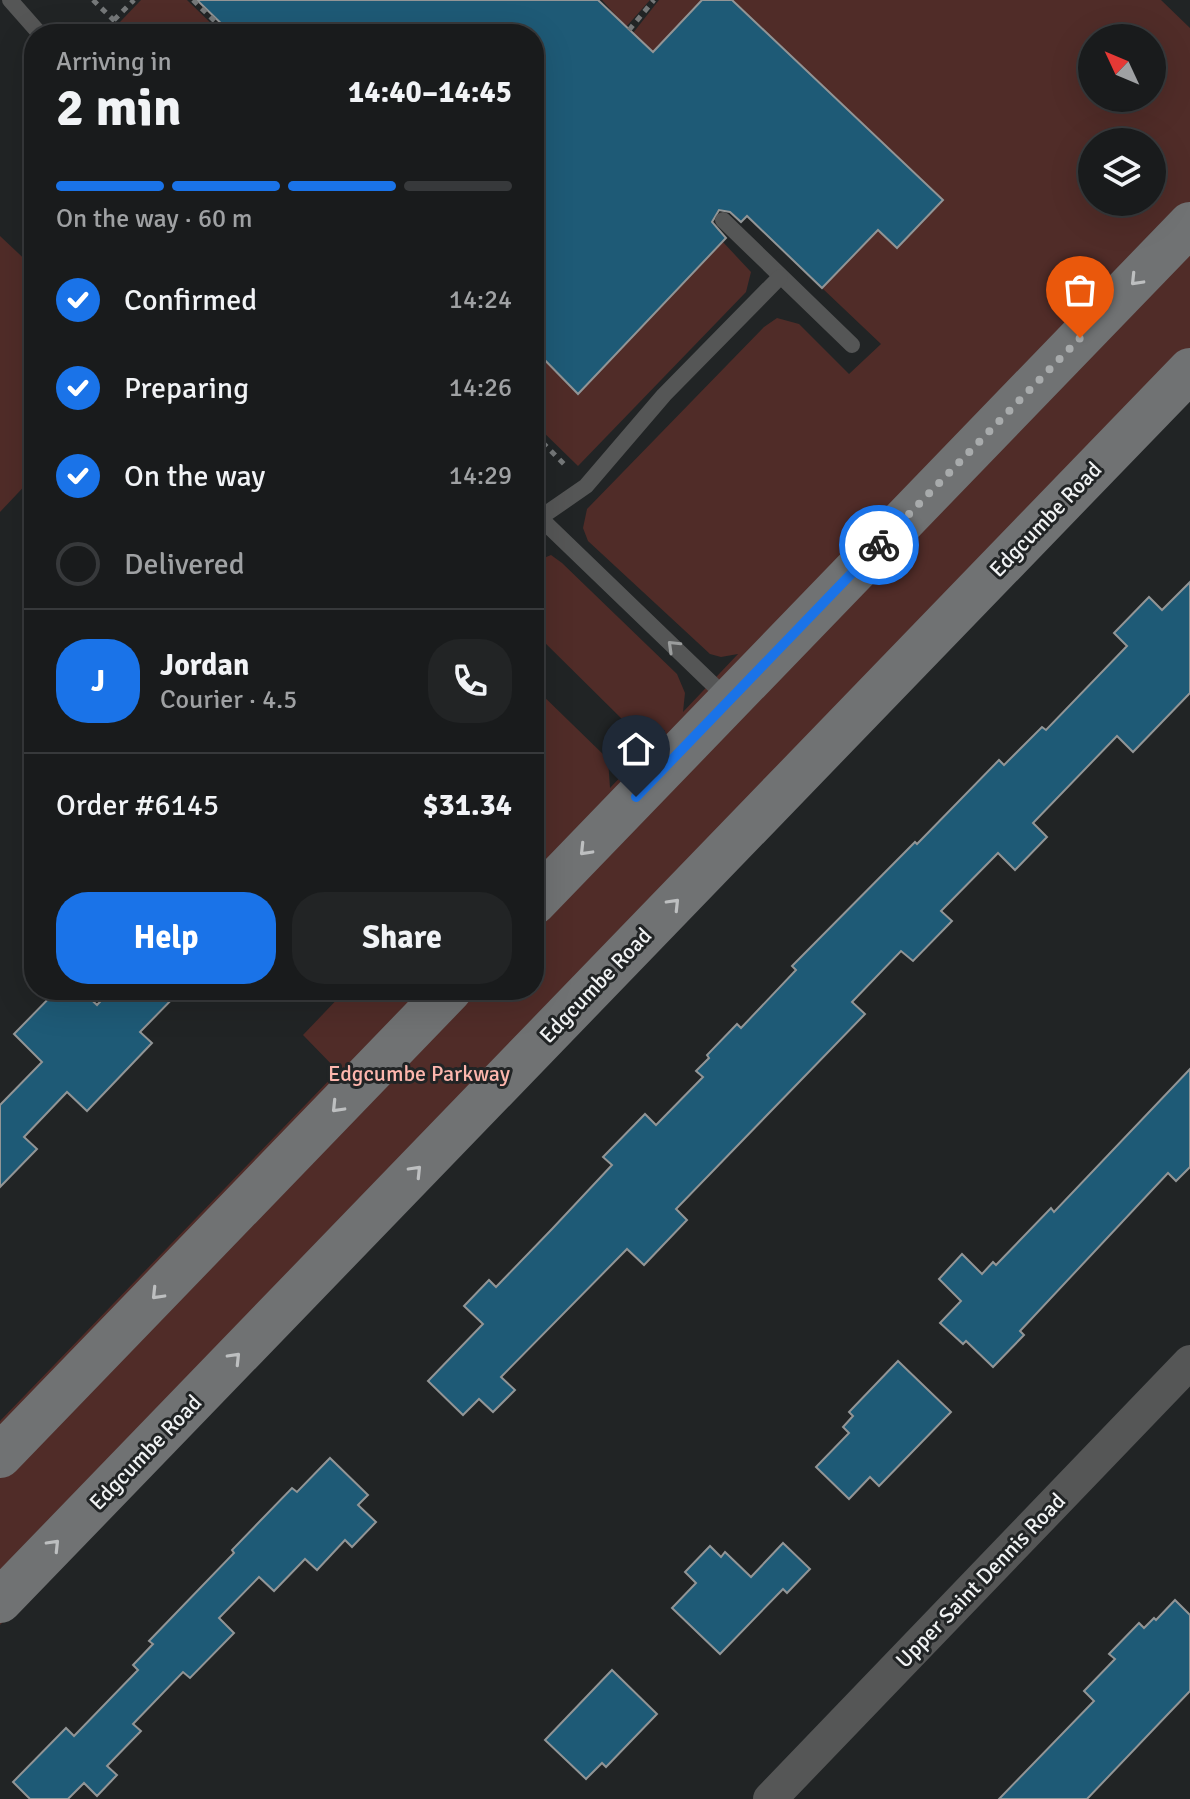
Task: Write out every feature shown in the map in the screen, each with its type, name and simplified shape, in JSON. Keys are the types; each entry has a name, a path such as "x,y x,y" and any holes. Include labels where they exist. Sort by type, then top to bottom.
{"street":[{"path":"544,890 1190,224"},
{"name":"Edgcumbe Road","path":"0,1601 1190,370"},
{"path":"0,1456 440,1000"},
{"name":"Upper Saint Dennis Road","path":"770,1799 1190,1362"}],"lane":[{"path":"10,0 31,24"},
{"path":"723,220 852,345"},
{"path":"544,512 586,486 664,395 780,277"},
{"path":"544,525 729,701"}],"path":[{"path":"93,0 118,24"},
{"path":"114,20 134,0"},
{"path":"193,0 218,24"},
{"path":"629,30 654,0"},
{"path":"544,444 586,486"}],"green space":[{"path":"141,0 187,0 212,24 122,24 120,22"},
{"path":"602,0 650,0 626,27"},
{"path":"659,0 702,0 653,52 633,33"},
{"name":"Edgcumbe Parkway","path":"732,0 1161,0 1190,28 1190,391 0,1625 0,1421 338,1071 303,1035 336,1000 544,1000 544,697 608,759 610,788 665,730 639,732 626,723 544,642 544,558 551,555 562,563 677,674 685,693 683,712 738,654 721,657 710,654 588,541 583,528 587,509 764,327 777,318 799,324 849,374 881,344 822,288 878,230 897,248 943,200"},
{"path":"0,236 24,259 24,487 0,512"},
{"path":"722,241 751,272 746,292 578,466 544,433 544,343"}],"building":[{"path":"197,0 598,0 653,52 702,0 732,0 943,200 897,248 878,230 822,288 747,216 741,222 730,212 719,210 712,222 726,238 578,394 544,359 544,24 222,24"},
{"path":"1190,582 1190,693 1133,752 1117,736 1033,823 1047,837 1015,870 998,853 941,911 952,921 913,961 901,951 852,1002 865,1014 676,1209 687,1220 644,1265 627,1249 501,1377 515,1390 493,1412 479,1399 463,1415 428,1381 483,1324 464,1306 489,1280 496,1287 552,1229 612,1165 603,1157 645,1114 656,1125 703,1077 696,1071 709,1058 707,1055 737,1024 741,1028 796,970 792,966 915,842 917,844 999,760 1004,765 1042,727 1046,730 1127,646 1114,633 1149,597 1162,610"},
{"path":"47,1000 92,1000 97,1005 102,1000 171,1000 140,1032 152,1043 87,1111 67,1092 24,1137 37,1149 0,1187 0,1105 42,1062 14,1034"},
{"path":"1190,1069 1190,1167 1176,1181 1168,1173 1020,1331 1024,1335 993,1367 966,1341 963,1344 940,1323 961,1301 939,1279 962,1254 982,1274 993,1262 996,1265 1051,1208 1054,1212"},
{"path":"898,1361 951,1412 879,1486 870,1477 849,1499 816,1467 849,1433 843,1427 853,1416 849,1412"},
{"path":"330,1458 368,1495 358,1505 376,1522 352,1547 345,1540 317,1570 305,1559 274,1591 259,1577 219,1618 234,1633 190,1678 183,1672 133,1724 141,1731 107,1766 117,1775 97,1796 84,1783 68,1799 30,1799 13,1782 66,1728 74,1736 138,1670 133,1665 153,1644 149,1641 234,1553 232,1550 292,1488 297,1492"},
{"path":"783,1543 810,1569 787,1593 783,1589 720,1654 672,1608 696,1583 685,1572 710,1546 721,1557 725,1552 751,1577"},
{"path":"1175,1600 1190,1615 1190,1691 1087,1799 999,1799 1094,1701 1084,1691 1115,1659 1109,1654 1139,1623 1144,1628"},
{"path":"612,1670 657,1714 606,1767 602,1763 586,1779 545,1740"}],"way so far":[{"path":"879,545 1080,338"}],"route":[{"path":"636,797 879,545"}]}
